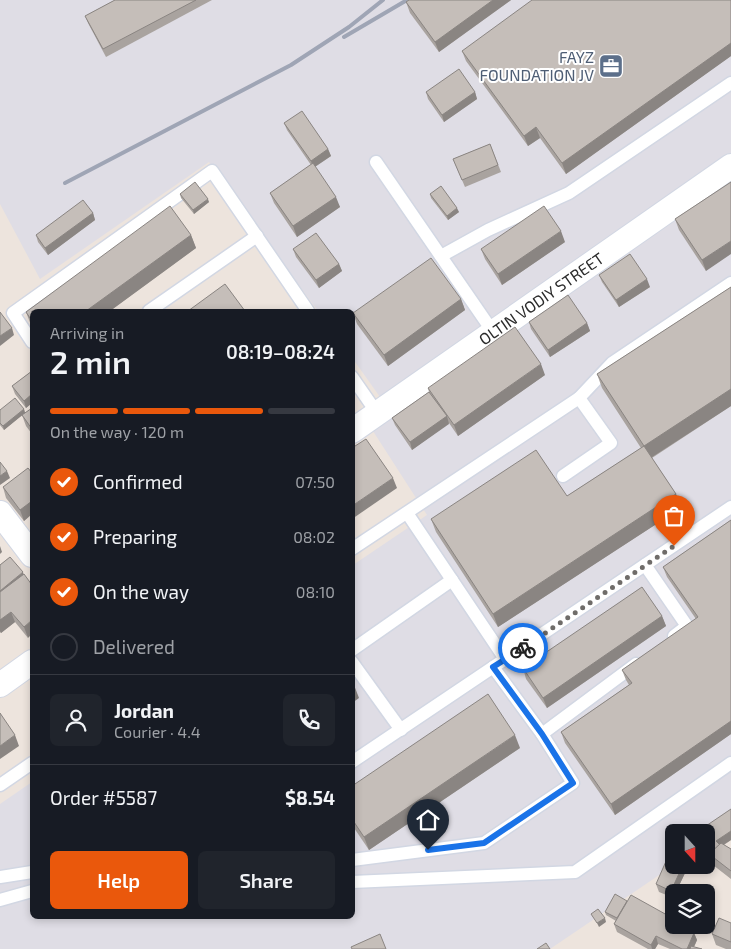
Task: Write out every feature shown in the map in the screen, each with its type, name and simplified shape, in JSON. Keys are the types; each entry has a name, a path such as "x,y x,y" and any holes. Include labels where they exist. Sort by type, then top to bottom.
{"street":[{"name":"OLTIN VODIY STREET","path":"355,429 731,166"},
{"path":"0,513 30,553"},
{"path":"0,685 30,663"}],"lane":[{"path":"441,256 488,230 569,193 731,82"},
{"path":"376,162 494,332"},
{"path":"30,339 13,313 212,171 304,309"},
{"path":"152,309 257,236"},
{"path":"355,547 579,398 612,363 731,283"},
{"path":"355,381 377,413"},
{"path":"563,476 611,443 579,398"},
{"path":"355,760 731,507"},
{"path":"407,513 505,659"},
{"path":"645,565 687,626 664,643"},
{"path":"355,648 452,580"},
{"path":"542,734 649,654"},
{"path":"355,666 401,730"},
{"path":"355,860 484,843 573,783 542,734 493,667"},
{"path":"355,882 575,872 731,763"},
{"path":"0,785 30,764"},
{"path":"0,877 30,872"},
{"path":"0,900 30,892"}],"shaded area":[{"path":"0,0 731,0 731,826 715,830 715,824 665,824 665,871 550,949 0,949 0,804 30,783 30,919 355,919 355,564 427,515 362,414 380,397 355,362 355,309 317,309 209,162 40,279 0,204"}],"building":[{"path":"115,0 196,0 103,49 85,16"},
{"path":"409,0 493,0 435,42 406,2"},
{"path":"532,0 731,0 731,43 562,163 536,127 524,136 462,51"},
{"path":"459,69 475,92 442,115 426,92"},
{"path":"302,111 328,149 311,161 284,123"},
{"path":"490,144 498,165 462,180 453,159"},
{"path":"313,163 336,197 293,226 270,193"},
{"path":"195,182 208,199 193,210 180,194"},
{"path":"731,182 731,241 702,260 675,219"},
{"path":"441,186 457,208 447,216 430,194"},
{"path":"83,200 93,213 45,248 36,235"},
{"path":"170,206 191,235 89,309 30,309"},
{"path":"544,206 561,231 498,274 481,249"},
{"path":"316,233 339,264 316,280 293,249"},
{"path":"630,254 647,279 616,300 599,275"},
{"path":"431,258 461,299 384,355 355,316 355,312"},
{"path":"225,284 244,309 191,309"},
{"path":"731,287 731,389 644,446 597,374"},
{"path":"568,295 587,323 548,350 529,322"},
{"path":"30,309 30,318 26,312"},
{"path":"0,312 12,328 0,336"},
{"path":"515,327 541,364 454,425 428,388"},
{"path":"30,372 30,396 24,401 12,386"},
{"path":"429,392 447,416 410,442 392,418"},
{"path":"15,398 24,409 3,426 0,423 0,410"},
{"path":"30,409 30,426 22,415"},
{"path":"366,439 393,478 355,504 355,446"},
{"path":"644,446 676,494 493,614 431,519 536,450 567,496"},
{"path":"0,462 7,471 0,476"},
{"path":"28,468 30,470 30,502 20,510 3,487"},
{"path":"731,520 731,721 611,804 561,732 632,683 622,670 698,617 663,567"},
{"path":"10,557 23,572 0,591 0,565"},
{"path":"24,574 30,582 30,622 24,627 11,612 0,620 0,592"},
{"path":"642,587 662,616 543,698 523,668"},
{"path":"488,694 515,735 364,837 355,824 355,784"},
{"path":"0,713 15,735 0,746"},
{"path":"731,809 731,831 716,841 720,845 715,849 715,824 709,824"},
{"path":"721,843 731,849 731,871 715,859 715,848"},
{"path":"665,864 665,874 679,874 674,884 665,884 665,888 656,884"},
{"path":"615,894 627,901 617,918 605,912"},
{"path":"631,895 665,914 665,934 694,934 687,949 682,949 656,936 651,945 614,924"},
{"path":"598,909 605,918 597,923 591,914"},
{"path":"719,918 731,923 731,942 712,934 715,934 715,927"},
{"path":"380,934 386,949 352,949 351,947"},
{"path":"546,943 550,949 537,949"},
{"path":"691,946 702,949 690,949"}],"railway":[{"path":"65,183 291,65 349,27 383,0"},
{"path":"344,37 407,0"}],"way so far":[{"path":"523,648 674,546"}],"place":[{"name":"FAYZ FOUNDATION JV","path":"611,66"}],"route":[{"path":"428,850 484,843 573,783 542,734 493,667 523,648"}]}
